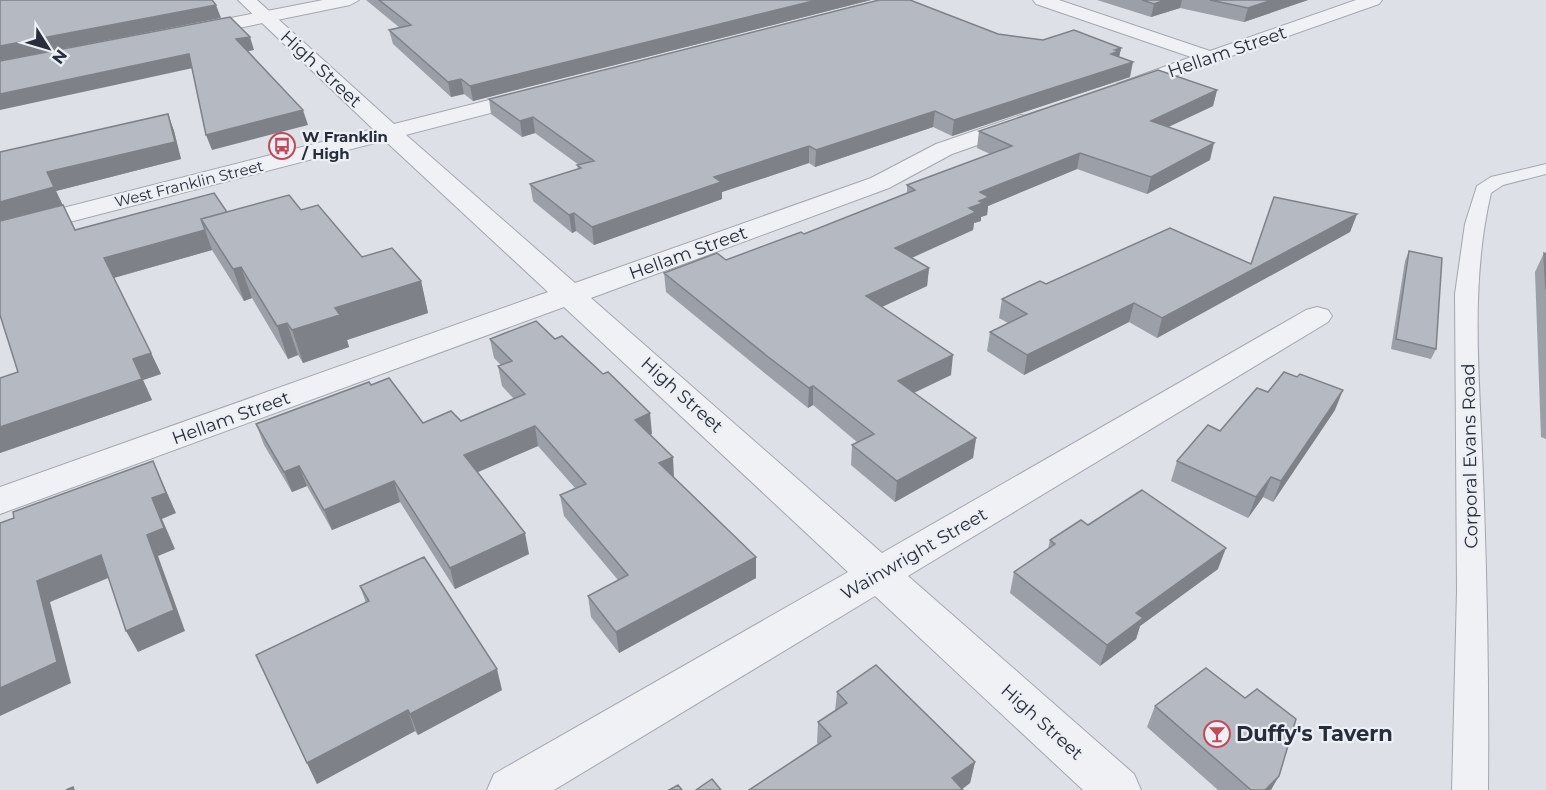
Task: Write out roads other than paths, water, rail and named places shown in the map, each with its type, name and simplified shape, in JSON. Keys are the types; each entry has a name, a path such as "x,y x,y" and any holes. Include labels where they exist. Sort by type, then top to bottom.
{"street":[{"name":"High Street","path":"247,0 388,132 1117,790"},
{"path":"173,35 350,0"},
{"path":"1042,0 1212,58"},
{"name":"Hellam Street","path":"1101,96 1373,0"},
{"name":"West Franklin Street","path":"0,232 548,91"},
{"name":"Hellam Street","path":"0,501 880,183 944,148 1045,115"},
{"name":"Wainwright Street","path":"511,790 1317,316"}],"lane":[{"name":"Corporal Evans Road","path":"1470,790 1473,622 1466,320 1469,251 1484,190 1497,181 1543,172"}],"place":[{"name":"W Franklin / High","path":"282,146"},
{"name":"Duffy's Tavern","path":"1217,734"}]}
